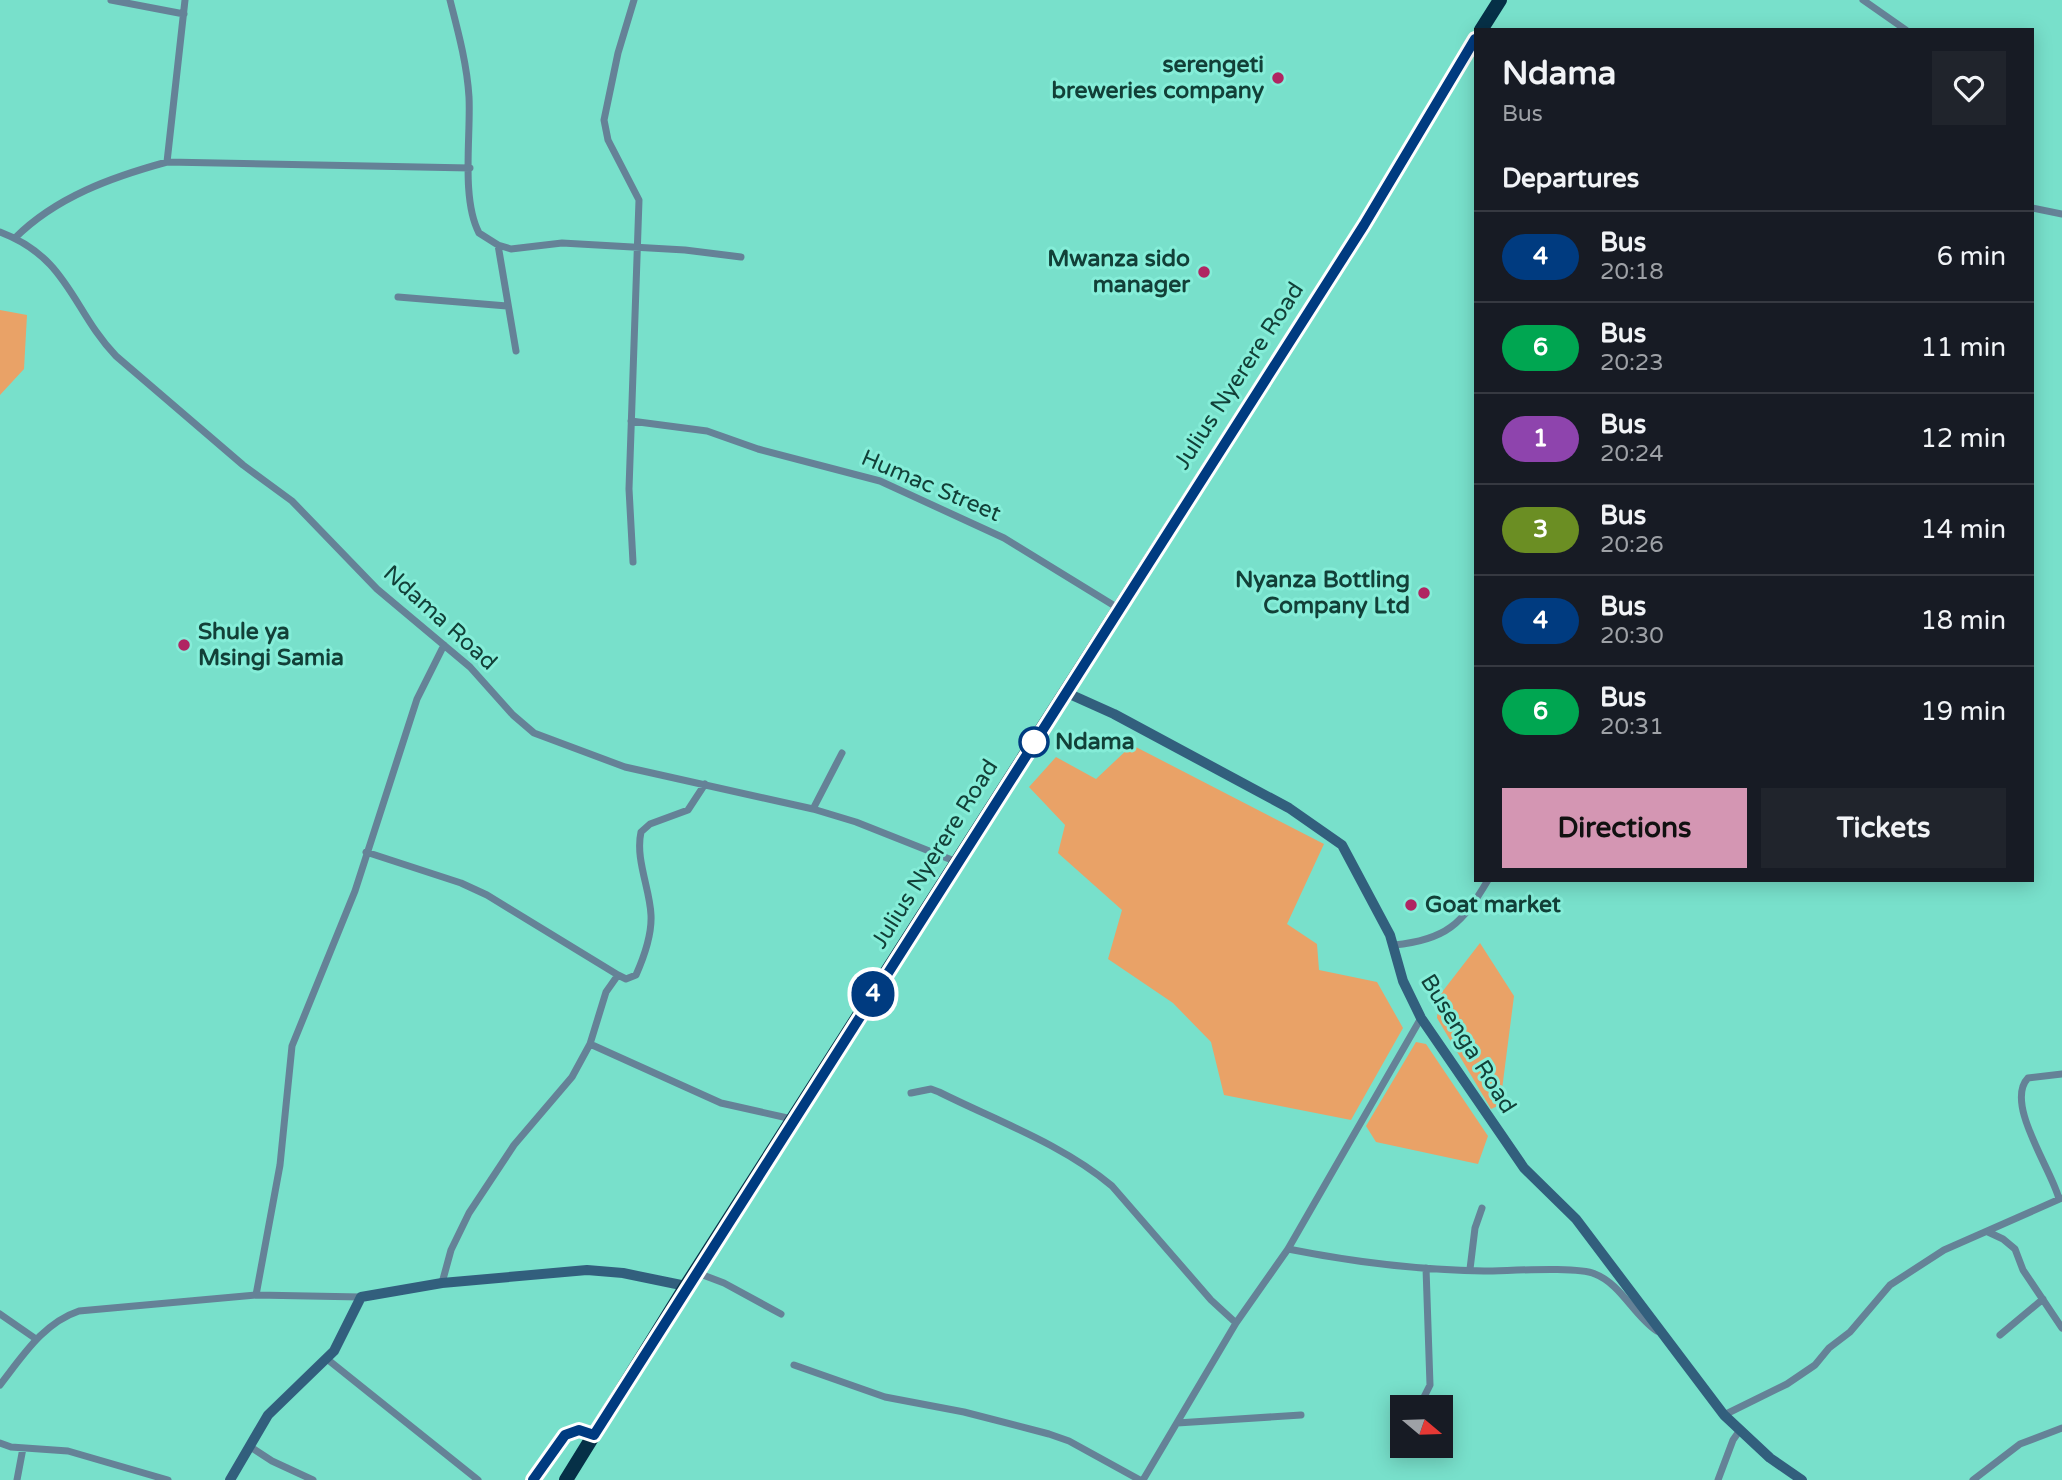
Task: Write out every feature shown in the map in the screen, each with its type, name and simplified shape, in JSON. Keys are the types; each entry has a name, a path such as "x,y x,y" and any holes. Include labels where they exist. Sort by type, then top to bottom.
{"highway":[{"path":"1482,28 1500,0"},
{"name":"Julius Nyerere Road","path":"566,1480 686,1286 1364,225 1474,41"}],"street":[{"path":"111,0 184,14"},
{"path":"167,162 185,0"},
{"path":"450,0 469,95 470,168 474,223 479,233 498,245 511,249 562,243 637,246 741,257"},
{"path":"633,562 629,489 639,200 608,140 604,120 618,53 634,0"},
{"path":"1863,0 1903,28"},
{"path":"15,238 30,223 78,194 129,172 167,162 470,168"},
{"path":"2034,208 2062,214"},
{"name":"Ndama Road","path":"0,232 15,238 59,271 98,337 116,356 243,466 292,501 377,589 470,667 507,709 534,733 625,767 856,822 958,862"},
{"path":"498,245 516,351"},
{"path":"398,297 507,306"},
{"name":"Humac Street","path":"631,421 707,431 880,481 1004,538 1119,609"},
{"path":"256,1295 280,1166 292,1046 355,891 417,699 444,645"},
{"name":"Busenga Road","path":"1065,692 1114,713 1289,808 1342,845 1394,945 1403,981 1421,1018 1524,1168 1576,1219 1724,1415 1788,1476 1802,1480"},
{"path":"813,810 842,753"},
{"path":"366,852 461,883 487,895 626,979 636,975 650,934 651,912 640,845 641,832 650,824 688,810 705,784"},
{"path":"1394,945 1423,942 1459,923 1487,882"},
{"path":"442,1283 451,1250 469,1213 514,1145 572,1077 590,1044 607,992 618,975"},
{"path":"794,1365 885,1398 964,1412 1049,1434 1069,1441 1141,1480 1236,1323 1288,1249 1421,1018"},
{"path":"590,1044 721,1103 793,1120"},
{"path":"1724,1415 1787,1384 1815,1365 1829,1348 1850,1332 1890,1284 1944,1250 2061,1198 2026,1122 2021,1094 2028,1078 2062,1074"},
{"path":"911,1093 931,1089 939,1092 1025,1133 1095,1172 1112,1186 1211,1300 1236,1323"},
{"path":"1470,1269 1475,1228 1482,1208"},
{"path":"1988,1232 2003,1238 2015,1250 2023,1270 2062,1328"},
{"path":"1288,1249 1353,1262 1426,1268 1584,1270 1610,1283 1638,1316 1661,1334"},
{"path":"1425,1395 1430,1385 1426,1268"},
{"path":"0,1385 36,1339 63,1316 79,1311 256,1295 361,1297 442,1283 587,1270 623,1273 686,1286"},
{"path":"695,1272 724,1283 781,1314"},
{"path":"230,1480 268,1415 327,1359 342,1338 354,1306 361,1297"},
{"path":"2000,1335 2043,1299"},
{"path":"0,1314 36,1339"},
{"path":"327,1359 478,1480"},
{"path":"1177,1423 1301,1415"},
{"path":"1973,1480 2020,1444 2062,1428"},
{"path":"533,1480 565,1435 579,1430 594,1435"},
{"path":"1718,1480 1733,1440 1740,1430"},
{"path":"0,1443 23,1448 68,1451 168,1480"},
{"path":"249,1446 272,1461 313,1480"},
{"path":"17,1480 23,1448"}],"shaded area":[{"path":"0,310 27,315 24,369 0,395"},
{"path":"1132,745 1324,844 1287,924 1317,944 1319,970 1377,982 1403,1028 1351,1120 1224,1095 1211,1042 1173,1003 1108,959 1122,910 1058,853 1065,825 1029,787 1056,757 1096,779"},
{"path":"1480,943 1514,996 1500,1105 1491,1109 1437,1018 1439,996"},
{"path":"1416,1042 1426,1044 1488,1136 1478,1164 1376,1142 1366,1126"}],"bus line":[{"name":"4","path":"533,1480 565,1435 579,1430 594,1435 686,1286 1364,225 1474,41"}],"place":[{"name":"serengeti breweries company","path":"1278,78"},
{"name":"Mwanza sido manager","path":"1204,272"},
{"name":"Nyanza Bottling Company Ltd","path":"1424,593"},
{"name":"Shule ya Msingi Samia","path":"184,645"},
{"name":"Ndama","path":"1034,742"},
{"name":"Goat market","path":"1411,905"}]}
